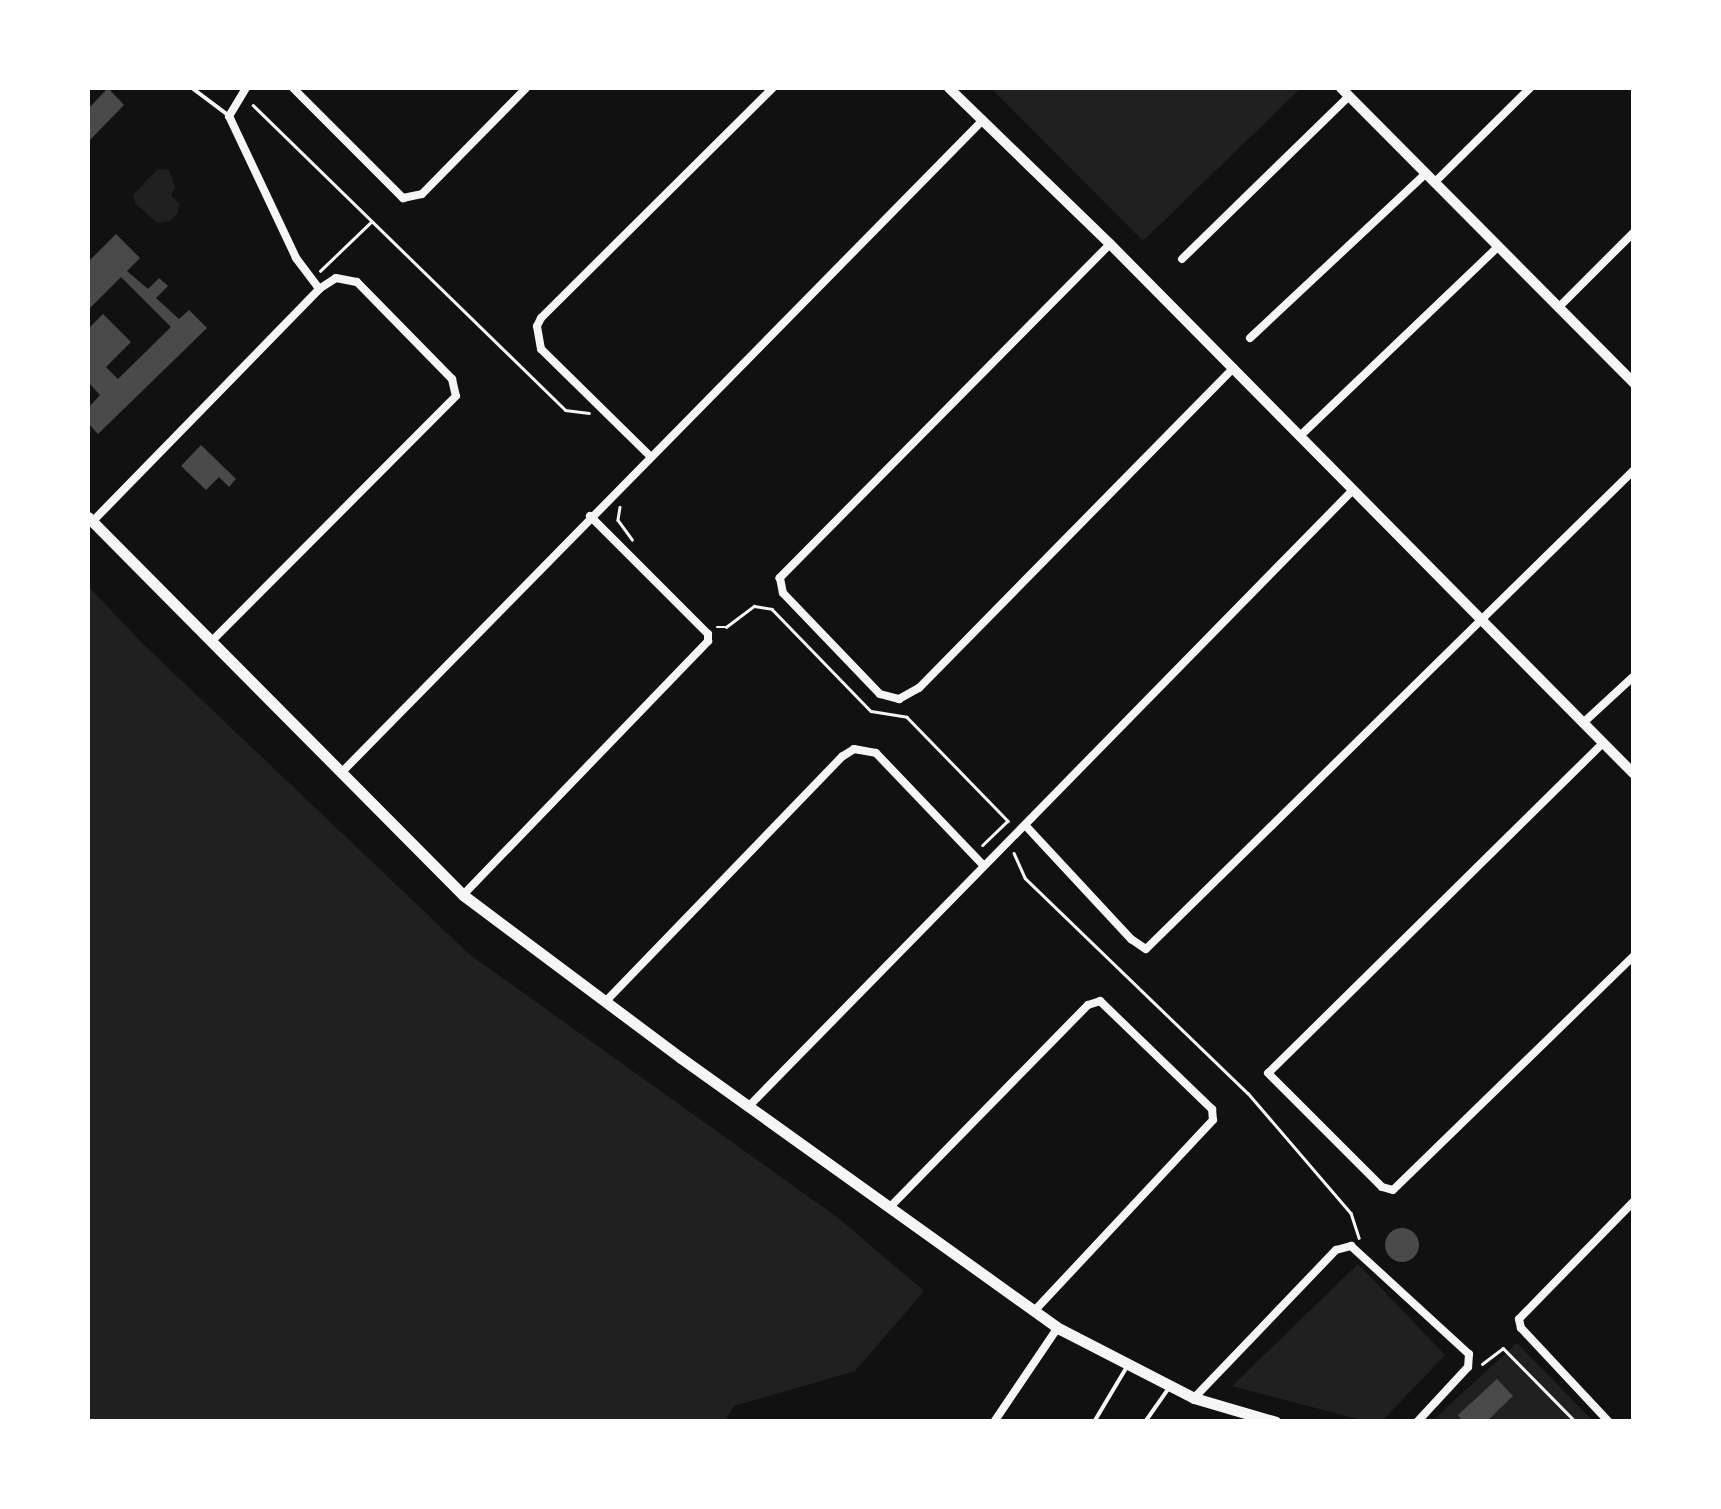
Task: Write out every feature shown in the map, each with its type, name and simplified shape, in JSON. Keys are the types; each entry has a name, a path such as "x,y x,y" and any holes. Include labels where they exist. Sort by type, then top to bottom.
{"main road":[{"path":"90,520 463,895 1058,1327 1194,1398 1276,1422"}],"street":[{"path":"246,88 229,116 296,258 319,289"},
{"path":"293,88 394,194 403,198 422,194 526,88"},
{"path":"651,457 542,349 536,337 540,318 773,88"},
{"path":"949,88 1234,368 1634,774"},
{"path":"1434,184 1530,88"},
{"path":"1182,259 1345,92 1634,383"},
{"path":"341,773 982,120"},
{"path":"1250,338 1425,174"},
{"path":"1559,306 1634,232"},
{"path":"1110,244 780,578 783,592 880,694 899,699 919,688 1234,368"},
{"path":"1300,436 1498,246"},
{"path":"90,520 319,289 336,278 357,282 452,379 456,396 211,642"},
{"path":"1025,825 1131,939 1146,949 1634,470"},
{"path":"750,1104 1353,490"},
{"path":"463,895 706,644 708,634 590,516"},
{"path":"1583,723 1634,676"},
{"path":"1603,742 1268,1072 1382,1187 1394,1189 1634,956"},
{"path":"607,1000 842,756 854,749 876,752 984,866"},
{"path":"892,1205 1088,1004 1100,1001 1212,1109 1211,1125 1034,1311"},
{"path":"1609,1422 1521,1328 1519,1320 1634,1201"},
{"path":"1194,1398 1336,1250 1354,1247 1465,1348 1470,1358 1468,1367 1417,1422"},
{"path":"994,1422 1058,1327"}],"lane":[{"path":"192,88 229,116"},
{"path":"1094,1422 1128,1365"},
{"path":"1145,1422 1169,1386"}],"path":[{"path":"254,95 254,108 565,410 584,414 602,408"},
{"path":"312,279 371,222"},
{"path":"621,503 618,520 636,543"},
{"path":"717,627 726,628 754,606 772,609 871,711 907,718 1008,821"},
{"path":"973,854 1014,815"},
{"path":"1013,837 1016,862 1025,878 1248,1093 1351,1214 1359,1230 1354,1247"},
{"path":"1468,1367 1474,1370 1503,1348 1576,1422"}],"shaded area":[{"path":"991,88 1301,88 1143,241"},
{"path":"158,169 169,170 175,187 171,195 179,204 178,213 170,221 157,223 135,203 133,195"},
{"path":"88,586 141,642 469,954 837,1217 924,1291 855,1371 734,1406 725,1421 88,1421"},
{"path":"1358,1264 1445,1355 1382,1421 1365,1421 1232,1386"},
{"path":"1517,1343 1593,1421 1431,1422"}],"building":[{"path":"108,88 124,105 88,142 88,109"},
{"path":"116,234 140,258 127,271 148,289 159,278 168,286 156,298 179,319 189,310 207,328 98,434 88,423 88,408 100,395 88,382 88,329 103,314 131,342 106,367 118,379 171,327 121,277 88,310 88,262"},
{"path":"201,445 236,479 229,487 219,477 206,490 181,466"},
{"path":"1402,1228 1414,1233 1419,1245 1414,1257 1402,1262 1390,1257 1385,1245 1390,1233"},
{"path":"1497,1379 1513,1396 1486,1422 1463,1422 1458,1415"}]}
